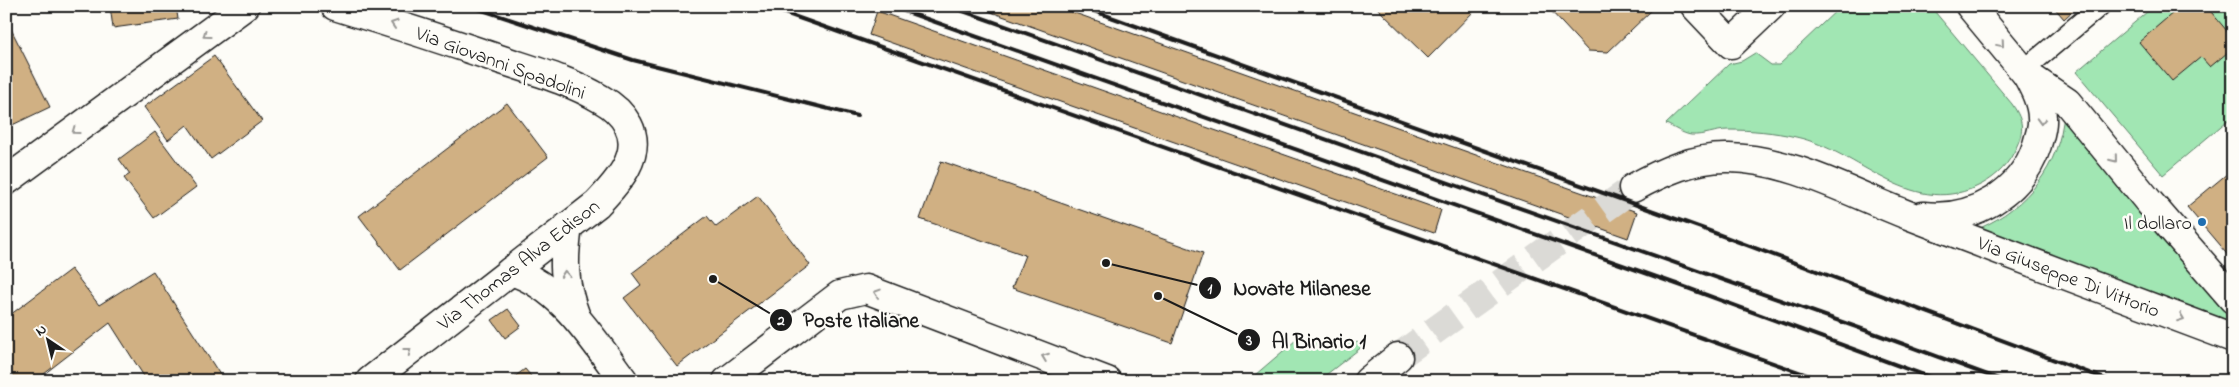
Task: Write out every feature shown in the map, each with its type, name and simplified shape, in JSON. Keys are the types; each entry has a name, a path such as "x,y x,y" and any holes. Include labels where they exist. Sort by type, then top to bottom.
{"street":[{"path":"6,181 246,6"},
{"name":"Via Giovanni Spadolini","path":"335,6 392,23 559,80 607,103 628,126"},
{"path":"1695,6 1731,44 1771,6"},
{"path":"1970,6 2026,72 2067,102 2149,202 2233,299"},
{"name":"Via Giuseppe Di Vittorio","path":"1906,214 1933,218 1964,214 1986,205 2014,185 2025,171 2034,154 2042,119 2040,104 2026,72"},
{"name":"Via Thomas Alva Edison","path":"370,381 597,204 626,169 632,142 628,126"},
{"name":"Via Giuseppe Di Vittorio","path":"1633,188 1662,172 1693,162 1727,158 1761,160 1799,172 2233,338"},
{"path":"568,226 564,272 567,294 578,320"},
{"path":"511,271 526,276 544,288 578,320 624,381"},
{"path":"727,381 840,295 866,289 1107,381"},
{"path":"1368,381 1398,358"}],"lane":[{"path":"2026,72 2100,6"}],"green space":[{"path":"1841,6 1930,6 2012,104 2019,117 2022,128 2020,139 2011,158 1998,173 1976,187 1951,194 1928,194 1906,188 1819,144 1796,137 1737,130 1723,130 1691,135 1666,124 1729,64 1742,61 1755,53 1771,65 1779,65"},
{"path":"2154,6 2233,6 2233,116 2163,175 2076,72"},
{"path":"2064,113 2233,314 2233,325 1980,228 2012,209 2038,182 2056,150"},
{"path":"1296,340 1367,343 1318,381 1248,381"}],"building":[{"path":"110,6 176,6 178,19 113,28"},
{"path":"974,6 1055,6 1637,212 1628,238"},
{"path":"1375,6 1479,6 1428,58"},
{"path":"1554,6 1649,6 1652,10 1608,52 1588,51 1550,10"},
{"path":"2053,6 2078,6 2064,19"},
{"path":"2181,6 2186,12 2193,6 2206,6 2233,38 2233,48 2210,67 2201,57 2172,81 2139,42"},
{"path":"877,11 1441,210 1434,233 869,35"},
{"path":"6,19 50,107 6,128"},
{"path":"214,56 262,121 211,159 187,125 168,140 144,107"},
{"path":"507,103 548,157 400,270 359,216"},
{"path":"155,132 196,187 154,218 124,178 130,174 119,159"},
{"path":"941,161 1203,253 1172,343 1012,288 1025,255 920,219"},
{"path":"2228,173 2233,178 2231,259 2187,207"},
{"path":"758,196 810,265 677,366 624,298 641,285 632,273 707,216 716,227"},
{"path":"71,269 99,305 153,271 224,381 147,381 110,323 35,381 6,381 6,318"},
{"path":"508,309 521,326 505,338 492,320"},
{"path":"525,369 535,381 509,381"}],"tunnel":[{"path":"1398,357 1633,188"}],"railway":[{"path":"470,6 633,60 857,116"},
{"path":"765,6 1824,381"},
{"path":"890,6 1682,286 1940,381"},
{"path":"949,6 2004,381"},
{"path":"1080,6 1704,229 2111,381"}],"place":[{"name":"Il dollaro","path":"2202,222"},
{"name":"Novate Milanese","path":"1106,263"},
{"name":"Poste Italiane","path":"713,279"},
{"name":"Al Binario 1","path":"1158,296"}]}
